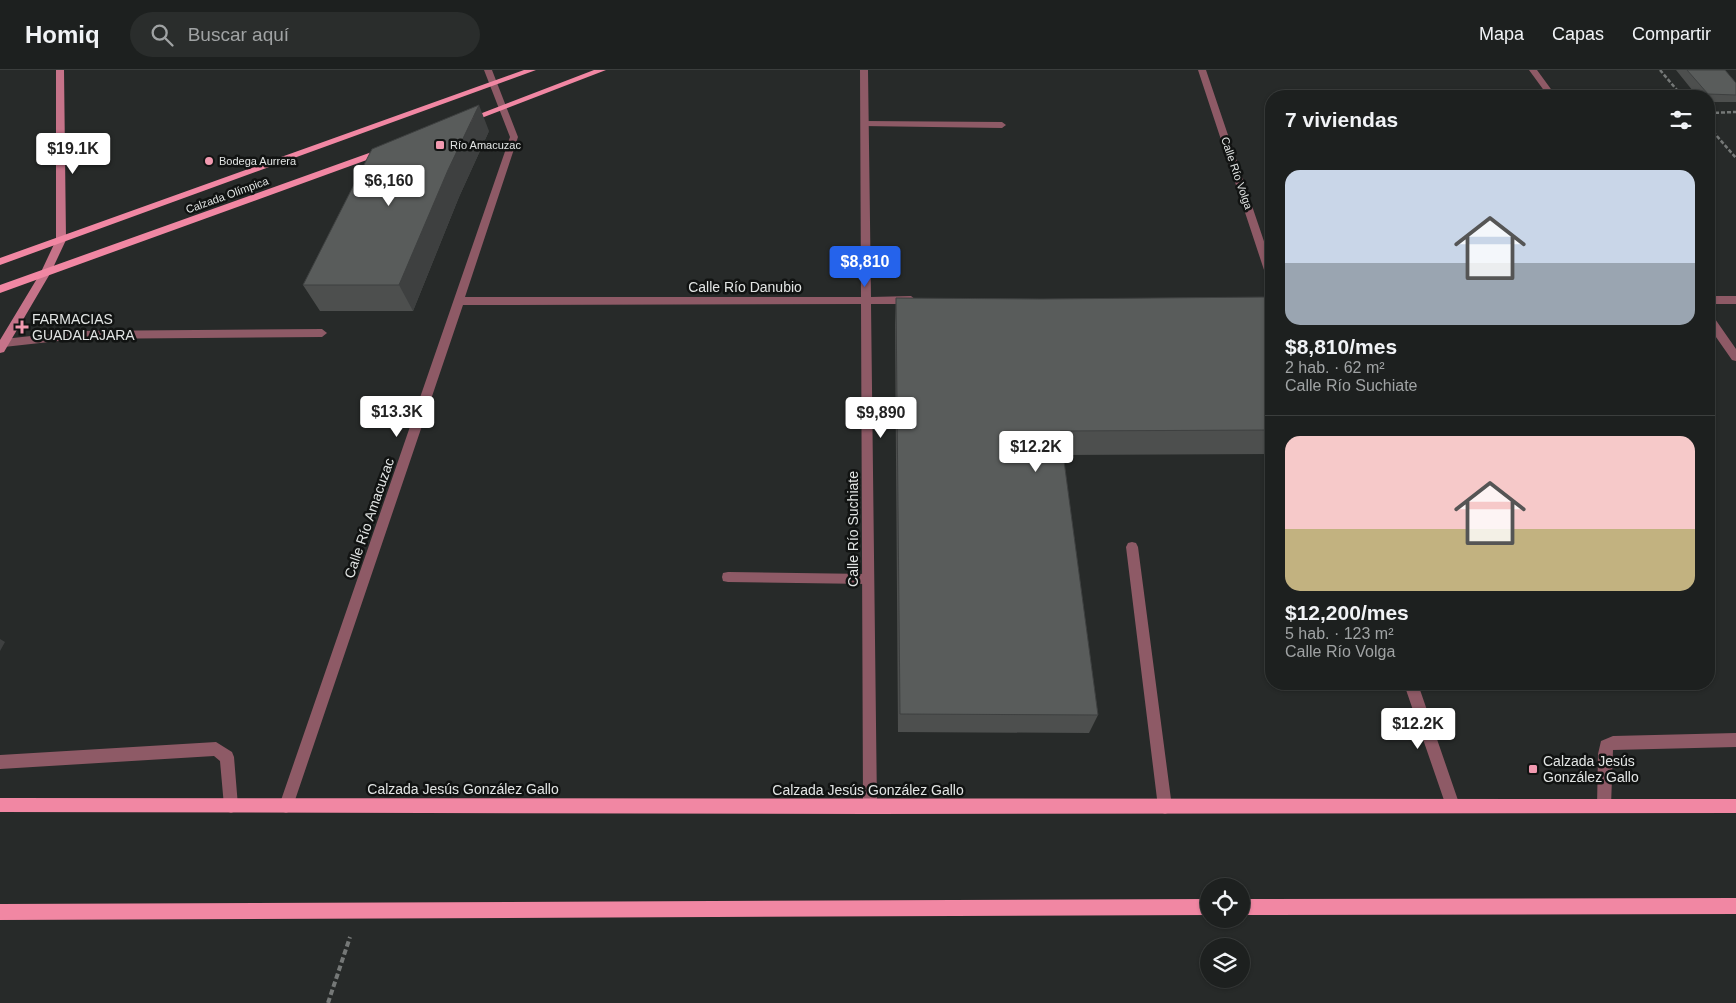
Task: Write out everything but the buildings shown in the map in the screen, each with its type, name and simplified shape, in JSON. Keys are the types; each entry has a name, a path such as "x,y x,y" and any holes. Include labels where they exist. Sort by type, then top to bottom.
{"main road":[{"name":"Calzada Olímpica","path":"0,262 532,70"},
{"path":"457,124 602,70"},
{"name":"Calzada Olímpica","path":"0,289 391,148"},
{"name":"Calzada Jesús González Gallo","path":"0,804 870,807 1736,806"},
{"path":"1250,907 1736,906"},
{"path":"0,912 1200,907"}],"street":[{"path":"2,346 46,272 61,240 60,70"},
{"name":"Calle Río Amacuzac","path":"286,806 514,137 488,70"},
{"name":"Calle Río Suchiate","path":"864,70 870,807"},
{"name":"Calle Río Volga","path":"1202,70 1265,258"},
{"path":"1533,70 1548,90"},
{"path":"865,124 1002,125"},
{"name":"Calle Río Danubio","path":"458,301 926,300"},
{"path":"1715,300 1736,300"},
{"path":"1715,327 1736,357"},
{"path":"2,346 76,334 322,333"},
{"path":"1132,547 1165,807"},
{"path":"728,577 868,579"},
{"path":"1413,690 1453,806"},
{"path":"1604,806 1606,746 1613,743 1736,740"},
{"path":"0,762 216,749 228,757 231,806"}],"path":[{"path":"1660,70 1677,90"},
{"path":"1715,113 1736,112"},
{"path":"1715,134 1736,158"},
{"path":"328,1003 359,910"}],"place":[{"name":"Río Amacuzac","path":"440,145"},
{"name":"Bodega Aurrera","path":"209,161"},
{"name":"FARMACIAS GUADALAJARA","path":"22,327"},
{"name":"Calzada Jesús González Gallo","path":"1533,769"}]}
